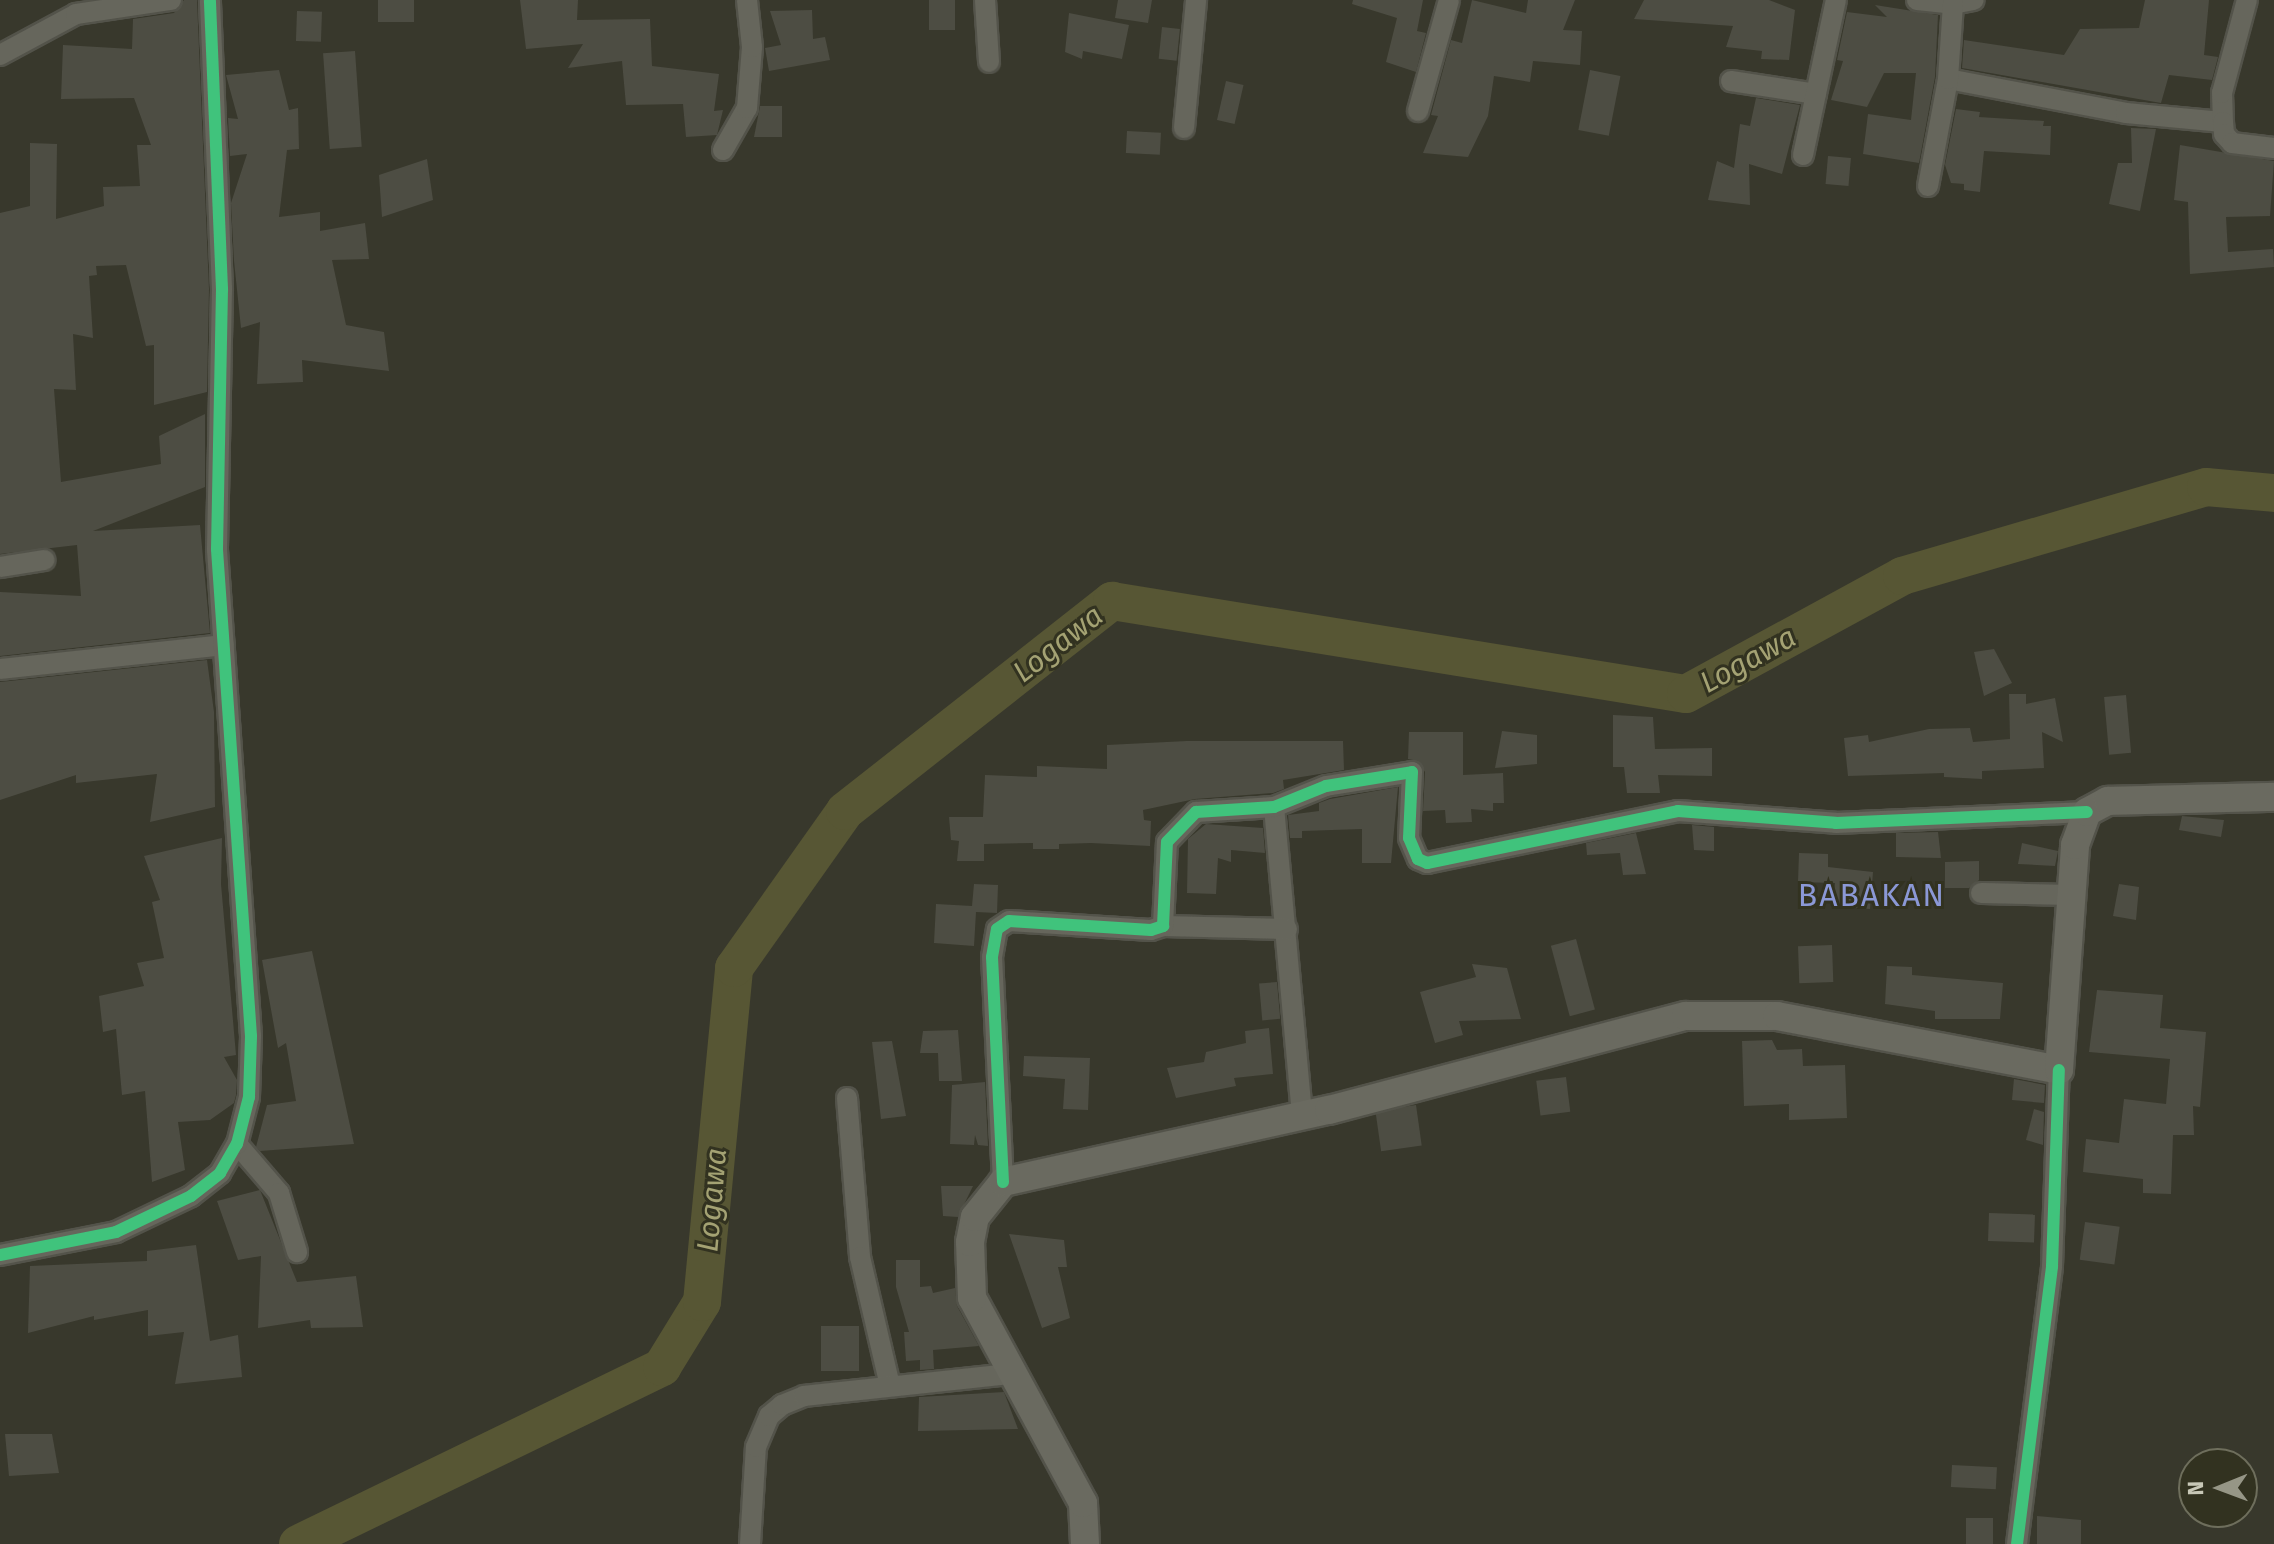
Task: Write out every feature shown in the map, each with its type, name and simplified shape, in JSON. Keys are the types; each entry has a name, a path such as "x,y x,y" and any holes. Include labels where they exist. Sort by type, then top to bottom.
{"main road":[{"path":"1085,1544 1083,1503 1056,1447 1009,1374 979,1318 969,1269 975,1217 1003,1182 1302,1115 1632,1029 1721,1013 1777,1016 2059,1070 2075,845 2087,812 2108,801 2274,797"}],"street":[{"path":"0,55 76,14 171,0"},
{"path":"0,1255 116,1232 149,1219 220,1173 237,1144 249,1097 251,1036 217,549 222,289 210,0"},
{"path":"723,150 747,108 752,47 747,0"},
{"path":"985,0 989,62"},
{"path":"1184,128 1196,0"},
{"path":"1418,111 1449,0"},
{"path":"1803,155 1836,0"},
{"path":"1917,0 1953,4 1974,0"},
{"path":"2247,0 2222,93 2224,134 2232,143 2274,148"},
{"path":"1928,186 1948,79 1953,4"},
{"path":"1948,79 2126,113 2223,122"},
{"path":"1731,81 1816,94"},
{"path":"0,567 44,560"},
{"path":"0,669 224,645"},
{"path":"1163,926 1167,842 1175,829 1196,812 1274,807 1326,786 1412,772 1409,838 1418,859 1427,863 1678,811 1836,823 2087,812"},
{"path":"1274,807 1302,1115"},
{"path":"1981,893 2071,895"},
{"path":"1003,1182 992,957 997,929 1017,921 1151,930 1163,926 1287,929"},
{"path":"2017,1544 2052,1266 2059,1070"},
{"path":"847,1098 860,1257 890,1386"},
{"path":"237,1144 279,1193 297,1252"},
{"path":"750,1544 756,1447 769,1416 796,1397 1009,1374"}],"building":[{"path":"184,0 197,0 209,289 207,392 154,405 154,345 146,346 126,265 96,266 97,275 89,276 93,338 73,334 76,390 54,389 61,482 161,464 159,436 205,414 205,487 93,531 200,525 210,633 0,656 0,592 81,596 77,545 0,554 0,213 30,206 30,143 57,144 56,219 104,206 103,187 140,186 137,145 151,145 134,98 61,99 63,45 132,49 133,19 174,13"},
{"path":"378,0 414,0 414,22 378,22"},
{"path":"520,0 578,0 577,20 650,19 652,66 719,74 714,111 723,110 717,135 686,137 683,104 626,105 622,61 568,68 583,44 526,49"},
{"path":"929,0 955,0 955,30 929,30"},
{"path":"1118,0 1152,0 1148,23 1115,18"},
{"path":"1353,0 1423,0 1417,31 1426,33 1416,72 1386,62 1397,18 1352,4"},
{"path":"1472,0 1526,13 1528,0 1575,0 1563,30 1582,31 1580,65 1533,61 1530,82 1494,76 1488,116 1468,157 1423,153 1438,116 1431,115 1451,40 1462,43"},
{"path":"1644,0 1769,0 1795,10 1789,60 1761,59 1762,51 1726,47 1733,26 1634,19"},
{"path":"2145,0 2209,0 2204,55 2218,57 2212,80 2169,75 2161,103 1962,68 1964,40 2064,55 2080,29 2139,28"},
{"path":"1875,5 1938,15 1935,77 1919,163 1863,154 1868,114 1911,120 1916,73 1884,73 1867,107 1831,100 1843,61 1837,60 1847,12 1887,17"},
{"path":"812,10 813,39 825,37 830,60 769,71 765,48 781,45 770,11"},
{"path":"297,11 322,12 321,42 296,41"},
{"path":"1069,13 1129,25 1122,59 1083,51 1082,59 1065,52"},
{"path":"1162,27 1180,29 1177,61 1159,59"},
{"path":"355,51 362,147 330,149 323,53"},
{"path":"279,70 289,110 298,108 299,149 287,150 279,217 320,212 320,231 365,223 369,259 332,260 346,325 384,332 389,371 302,360 303,382 257,384 260,322 241,328 231,203 247,154 230,156 228,118 238,119 226,75"},
{"path":"1590,70 1620,76 1609,136 1578,130"},
{"path":"1226,81 1244,85 1235,124 1217,120"},
{"path":"1756,98 1800,105 1782,174 1749,164 1750,205 1708,200 1717,161 1734,168 1740,124 1750,126"},
{"path":"760,106 782,106 782,137 754,137"},
{"path":"1956,109 1980,112 1979,117 2044,121 2043,126 2051,126 2050,155 1984,151 1980,192 1964,190 1964,184 1951,183 1945,165"},
{"path":"2131,128 2156,129 2140,211 2109,204 2118,163 2132,163"},
{"path":"1127,131 1161,133 1160,155 1126,153"},
{"path":"2180,145 2274,161 2270,216 2226,217 2228,252 2273,249 2274,267 2190,274 2188,202 2174,200"},
{"path":"1828,156 1851,158 1848,186 1826,184"},
{"path":"427,159 433,200 382,217 379,175"},
{"path":"1994,649 2012,683 1984,696 1974,652"},
{"path":"207,660 214,712 215,807 150,822 157,774 76,783 76,775 0,800 0,682"},
{"path":"2009,694 2026,694 2026,704 2055,698 2063,742 2042,732 2044,768 1982,771 1982,779 1944,777 1944,773 1848,776 1844,738 1868,735 1869,742 1929,729 1970,728 1973,742 2010,739"},
{"path":"2126,695 2131,753 2109,755 2104,697"},
{"path":"1613,715 1653,717 1655,749 1712,748 1712,776 1658,775 1660,793 1627,793 1624,767 1613,767"},
{"path":"1502,731 1537,735 1537,764 1495,768"},
{"path":"1409,732 1463,732 1463,775 1503,773 1504,803 1493,803 1493,811 1471,809 1472,822 1446,823 1445,810 1423,811 1425,772 1418,761 1408,759"},
{"path":"1187,741 1343,741 1344,770 1283,780 1284,789 1273,793 1195,799 1143,810 1144,820 1151,821 1150,846 1091,843 1059,844 1059,849 1033,849 1033,843 984,844 984,861 957,861 959,841 951,840 949,817 983,817 985,775 1037,777 1037,766 1107,769 1107,745"},
{"path":"1398,787 1391,863 1362,863 1362,829 1302,831 1302,838 1290,838 1288,815 1319,811 1319,803 1330,799"},
{"path":"2182,816 2224,820 2221,837 2179,830"},
{"path":"1206,824 1263,828 1265,853 1231,850 1231,862 1218,858 1216,894 1187,893 1188,839"},
{"path":"1692,825 1714,827 1714,851 1694,850"},
{"path":"1938,832 1941,858 1896,857 1896,833"},
{"path":"1636,833 1646,874 1623,875 1620,853 1587,855 1586,843"},
{"path":"222,838 221,884 236,1055 224,1057 237,1080 236,1095 234,1103 210,1120 178,1122 185,1170 152,1182 145,1091 122,1095 116,1029 103,1032 99,996 144,986 137,963 164,958 152,902 160,900 144,856"},
{"path":"2022,843 2058,851 2055,866 2018,864"},
{"path":"1799,853 1828,854 1828,867 1873,872 1870,909 1833,906 1835,883 1798,882"},
{"path":"1979,861 1979,880 1969,888 1945,888 1945,862"},
{"path":"974,884 998,885 997,913 976,912 974,946 934,943 936,904 972,906"},
{"path":"2119,884 2139,887 2136,920 2113,916"},
{"path":"1576,939 1595,1010 1570,1016 1551,946"},
{"path":"1832,945 1833,982 1799,983 1798,946"},
{"path":"312,951 354,1144 260,1151 256,1147 267,1105 296,1101 286,1043 278,1048 262,960"},
{"path":"1472,964 1507,968 1521,1019 1459,1021 1463,1035 1435,1043 1420,992 1476,977"},
{"path":"1887,966 1912,967 1912,975 2003,983 2000,1019 1935,1019 1935,1011 1885,1004"},
{"path":"1277,982 1280,1019 1262,1020 1259,984"},
{"path":"2097,990 2163,995 2160,1028 2206,1032 2200,1107 2193,1106 2194,1135 2173,1135 2171,1194 2143,1193 2143,1179 2083,1172 2086,1139 2119,1143 2124,1099 2166,1104 2170,1059 2089,1052"},
{"path":"1269,1028 1273,1074 1234,1078 1236,1086 1176,1098 1167,1068 1204,1062 1206,1052 1246,1043 1245,1031"},
{"path":"958,1030 962,1081 939,1081 938,1053 920,1053 923,1031"},
{"path":"1772,1040 1777,1050 1802,1049 1803,1066 1845,1065 1847,1118 1789,1120 1789,1104 1744,1106 1742,1041"},
{"path":"892,1041 906,1116 881,1119 872,1042"},
{"path":"1024,1056 1090,1058 1088,1110 1063,1109 1065,1079 1023,1076"},
{"path":"1566,1077 1570,1112 1540,1115 1536,1081"},
{"path":"2014,1079 2045,1085 2044,1103 2012,1100"},
{"path":"985,1082 988,1146 978,1145 975,1135 974,1145 950,1144 952,1085"},
{"path":"1416,1105 1422,1146 1381,1151 1375,1111"},
{"path":"2034,1109 2044,1112 2043,1145 2026,1140"},
{"path":"941,1186 973,1186 958,1217 943,1216"},
{"path":"260,1190 297,1282 356,1276 363,1327 311,1328 310,1320 258,1328 261,1256 238,1260 217,1201"},
{"path":"1989,1213 2035,1215 2034,1243 1988,1241"},
{"path":"2085,1222 2120,1227 2114,1265 2080,1260"},
{"path":"1009,1234 1064,1240 1067,1267 1058,1267 1070,1318 1042,1328"},
{"path":"196,1245 210,1341 238,1335 242,1377 175,1384 184,1332 148,1336 148,1310 94,1320 94,1316 28,1333 30,1266 147,1261 147,1251"},
{"path":"896,1260 920,1260 920,1287 931,1286 933,1293 955,1288 957,1306 979,1346 933,1350 934,1369 920,1370 920,1360 906,1361 904,1332 909,1332 896,1287"},
{"path":"821,1326 859,1326 859,1371 821,1371"},
{"path":"1004,1392 1018,1429 918,1431 919,1397"},
{"path":"5,1434 52,1434 59,1473 9,1476"},
{"path":"1952,1465 1997,1467 1996,1489 1951,1487"},
{"path":"2037,1516 2081,1520 2081,1544 2037,1544"},
{"path":"1966,1518 1993,1518 1993,1544 1966,1544"}],"waterway":[{"name":"Logawa","path":"298,1544 662,1367 702,1302 734,968 845,811 1112,601 1686,694 1902,576 2206,487 2274,493"}],"cycle path":[{"path":"0,1255 116,1232 191,1196 220,1173 237,1144 249,1097 251,1036 217,549 222,289 210,0"},
{"path":"1003,1182 992,957 997,929 1009,921 1151,930 1163,926 1167,842 1196,812 1274,807 1326,786 1412,772 1409,838 1418,859 1427,863 1678,811 1836,823 2087,812"},
{"path":"2017,1544 2052,1266 2059,1070"}],"district":[{"name":"BABAKAN","path":"1872,895"}]}
